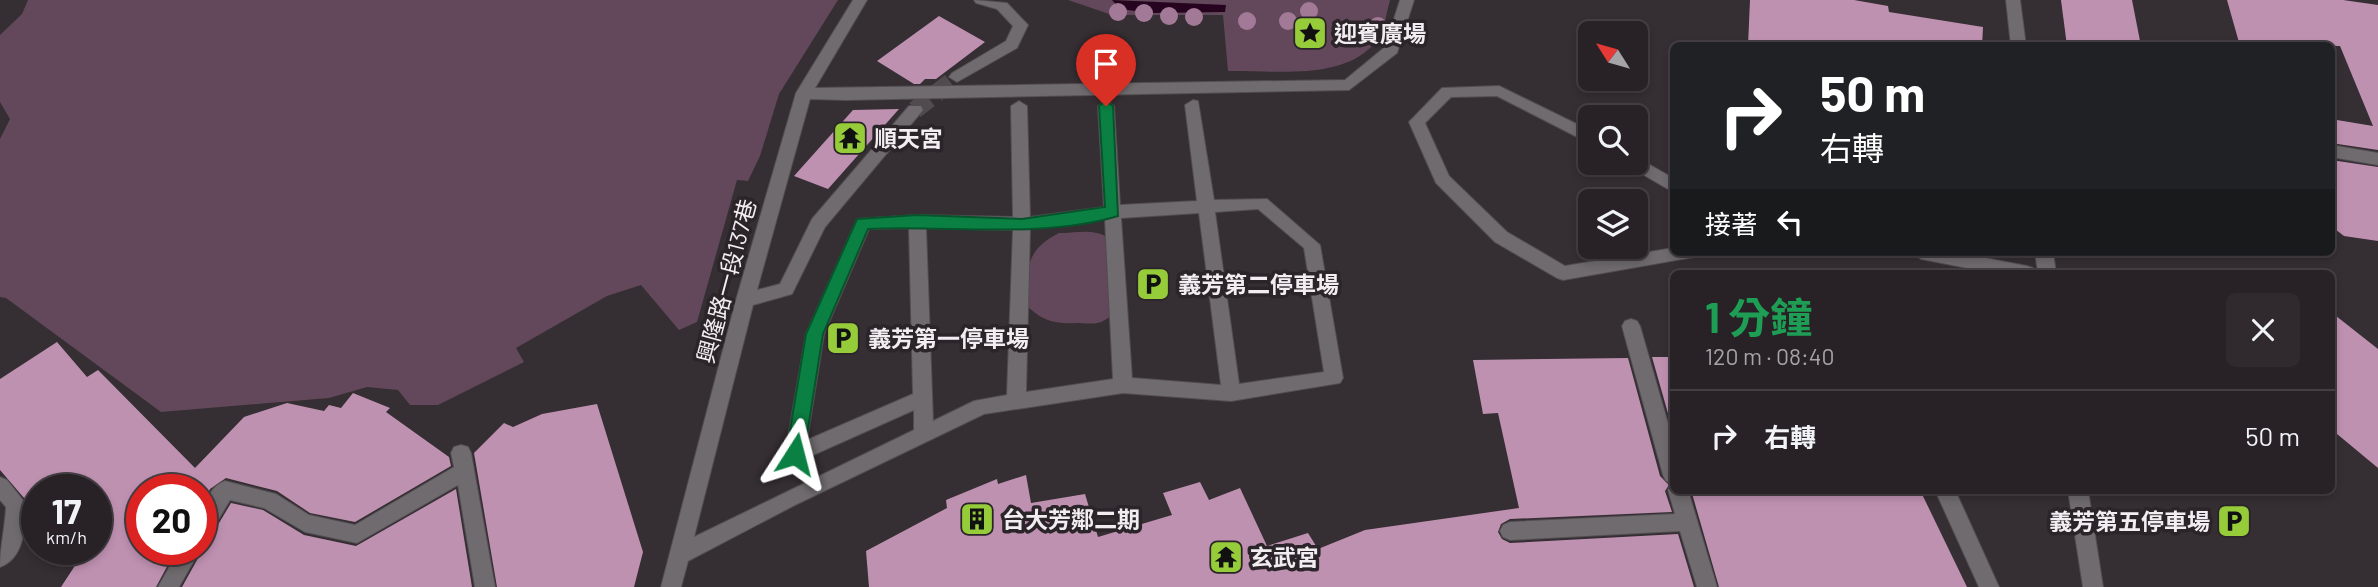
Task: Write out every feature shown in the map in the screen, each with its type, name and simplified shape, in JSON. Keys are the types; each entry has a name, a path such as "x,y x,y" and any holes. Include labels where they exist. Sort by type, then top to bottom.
{"street":[{"name":"興隆路一段137巷","path":"671,587 745,300 804,93 859,0"},
{"path":"957,77 1012,44 1021,25 1002,6 981,0"},
{"path":"804,93 846,95 1349,85 1392,49 1407,0"},
{"path":"2013,0 2018,42"},
{"path":"1578,131 1499,91 1447,92 1418,122 1442,179 1501,237 1563,273 1670,255"},
{"path":"1194,105 1231,393"},
{"path":"1016,403 1022,224 1019,106"},
{"path":"1106,106 1123,385"},
{"path":"745,300 786,289 818,223 915,110"},
{"path":"2335,152 2378,159"},
{"path":"1648,170 1670,184"},
{"path":"679,555 981,407 1123,385 1231,393 1334,378 1312,245 1261,203 1208,209 1112,212 1022,224 917,220 863,223 815,334 795,454 923,398"},
{"path":"917,220 924,433"},
{"path":"1941,256 2012,270"},
{"path":"1631,326 1670,464"},
{"path":"217,504 225,490 269,500 305,523 357,534 463,462 485,587"},
{"path":"0,486 16,504 14,538 0,558"},
{"path":"1679,494 1707,587"},
{"path":"1947,494 1989,587"},
{"path":"2079,494 2093,587"},
{"path":"1510,531 1688,522"},
{"path":"168,587 181,565"}],"shaded area":[{"path":"28,0 838,0 779,94 760,156 748,181 737,180 697,322 679,330 641,285 607,296 516,348 524,362 438,405 410,405 398,390 367,387 329,398 161,412 6,298 0,297 0,139 10,119 0,102 0,35 22,14"},
{"path":"1068,0 1390,0 1380,36 1359,56 1324,69 1285,72 1228,71 1223,15 1112,15"},
{"path":"1112,0 1226,5 1225,12 1151,13 1120,9"},
{"path":"1059,233 1097,233 1109,238 1123,260 1126,274 1121,302 1114,313 1100,322 1055,322 1038,315 1027,306 1028,272 1033,255 1047,240"}],"building":[{"path":"1750,0 1854,0 1888,6 1889,12 1983,27 1982,42 1748,42"},
{"path":"2061,0 2132,0 2140,42 2066,42"},
{"path":"2227,0 2343,0 2378,5 2378,150 2335,144 2335,120 2373,126 2340,46 2335,46 2335,42 2239,42"},
{"path":"939,16 985,42 936,79 925,79 920,84 914,84 877,61"},
{"name":"順天宮","path":"899,109 828,189 794,176 853,110"},
{"path":"2335,161 2378,167 2378,241 2344,236 2335,229"},
{"path":"2335,315 2378,349 2378,468 2335,432"},
{"path":"57,342 87,377 98,370 195,468 244,417 287,403 324,411 329,405 341,408 353,393 390,408 386,412 449,457 451,466 355,522 310,513 277,491 226,478 217,484 217,474 126,474 126,565 168,565 156,587 61,587 75,565 112,565 112,474 21,474 21,494 0,470 0,379"},
{"path":"1652,357 1670,357 1670,420"},
{"path":"1628,358 1660,476 1669,485 1665,491 1672,512 1510,519 1501,524 1498,532 1502,539 1510,543 1678,534 1694,587 869,587 866,551 947,508 946,500 997,479 998,484 1026,475 1031,503 1085,494 1098,537 1172,515 1163,493 1200,482 1209,500 1240,488 1267,546 1308,533 1318,549 1365,530 1519,508 1498,413 1483,414 1473,360"},
{"path":"597,404 643,552 634,587 497,587 474,453 504,423 513,427 542,414"},
{"path":"456,489 472,587 182,587 194,565 217,565 217,526 231,503 263,510 304,535 356,546"},
{"path":"1692,494 1922,494 1967,587 1719,587"}],"tunnel":[{"path":"915,110 957,77"}],"place":[{"name":"迎賓廣場","path":"1310,33"},
{"name":"順天宮","path":"850,138"},
{"name":"義芳第二停車場","path":"1153,284"},
{"name":"義芳第一停車場","path":"843,338"},
{"name":"台大芳鄰二期","path":"977,519"},
{"name":"義芳第五停車場","path":"2234,521"},
{"name":"玄武宮","path":"1226,557"}],"route":[{"path":"795,454 815,334 863,223 917,220 1022,224 1112,212 1106,106"}]}
